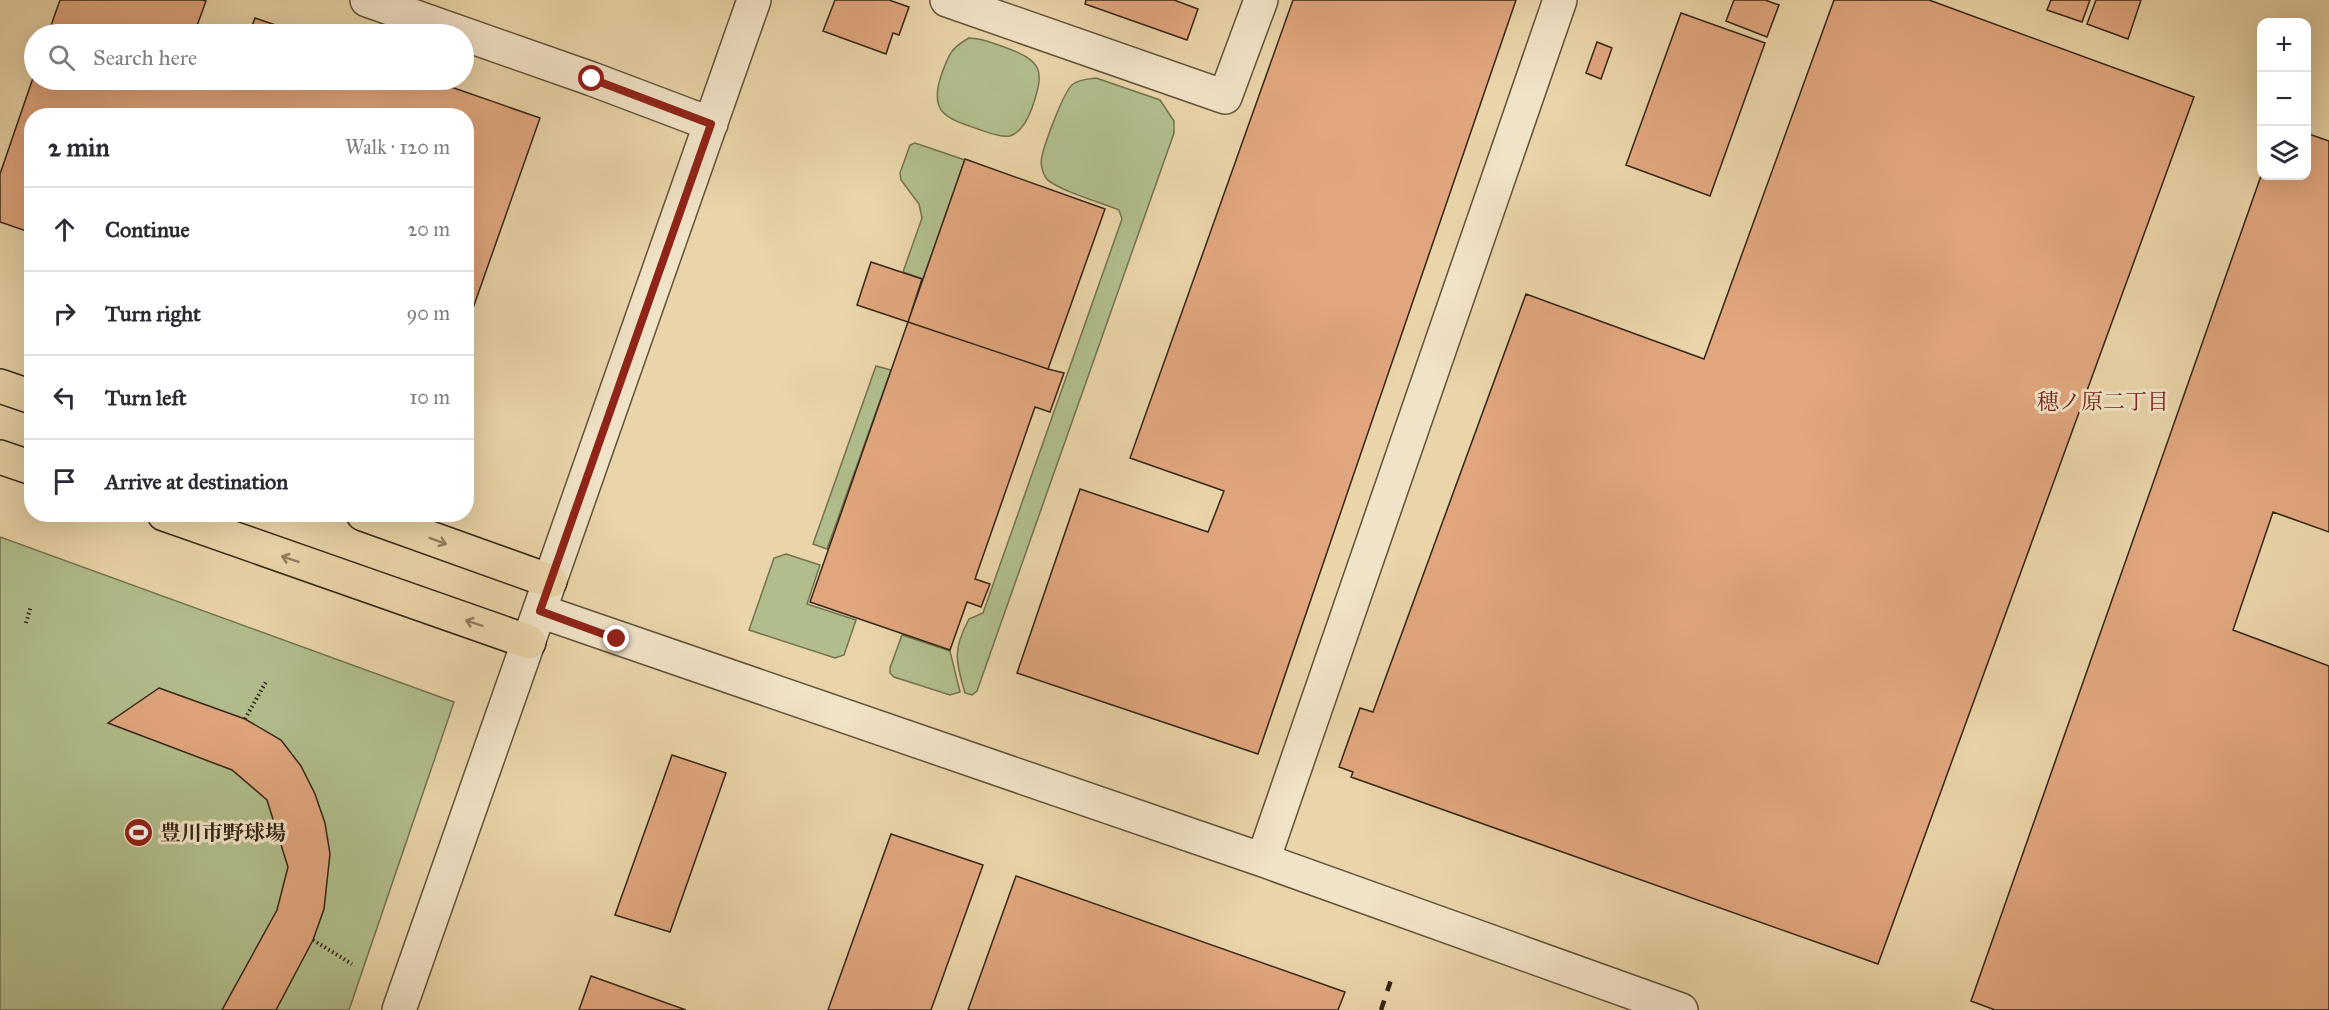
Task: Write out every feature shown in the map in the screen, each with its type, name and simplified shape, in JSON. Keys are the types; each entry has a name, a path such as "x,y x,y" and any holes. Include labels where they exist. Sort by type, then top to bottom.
{"main road":[{"path":"0,386 24,394"},
{"path":"0,457 24,465"},
{"path":"187,522 529,642"},
{"path":"385,522 550,581"}],"street":[{"path":"367,0 435,24"},
{"path":"399,1010 754,0"},
{"path":"947,0 1225,97 1261,0"},
{"path":"1263,860 1560,0"},
{"path":"474,38 711,124"},
{"path":"540,611 1263,860 1682,1010"}],"path":[{"path":"26,623 32,606"},
{"path":"245,719 267,680"},
{"path":"313,940 352,964"}],"green space":[{"path":"969,38 987,41 1017,52 1027,57 1038,68 1039,84 1030,112 1021,128 1010,136 994,134 956,121 942,112 939,105 938,86 951,52"},
{"path":"1096,78 1160,100 1174,121 1174,133 977,691 972,695 965,693 959,672 957,656 960,640 969,619 983,613 1122,219 1119,210 1059,187 1043,173 1041,159 1069,88 1078,81"},
{"path":"915,143 965,160 923,279 903,272 922,218 919,204 901,180 900,173 910,145"},
{"path":"876,366 891,370 827,549 813,544"},
{"path":"0,537 454,702 349,1010 0,1010"},
{"path":"786,554 820,565 807,604 856,620 844,655 835,658 749,630 774,558"},
{"path":"902,635 950,651 960,692 950,695 894,677 890,673 890,668"}],"building":[{"path":"60,0 206,1 198,24 52,24"},
{"path":"835,0 889,0 909,7 899,35 893,33 886,54 823,31"},
{"path":"1086,0 1174,0 1198,9 1187,40 1085,4"},
{"path":"1293,0 1516,0 1258,754 1017,673 1080,489 1208,532 1224,491 1130,458"},
{"path":"1734,0 1765,0 1779,5 1767,37 1726,21"},
{"path":"1834,0 1929,0 2194,97 1878,964 1351,777 1353,772 1339,767 1360,708 1373,712 1526,294 1704,359"},
{"path":"2051,0 2090,0 2082,22 2047,10"},
{"path":"2096,0 2141,0 2128,39 2087,24"},
{"path":"1681,13 1765,43 1710,196 1626,165"},
{"path":"255,18 273,24 253,24"},
{"path":"1597,42 1612,48 1601,79 1586,73"},
{"path":"29,90 460,90 540,118 474,305 474,108 24,108 24,230 0,222 0,174"},
{"path":"2311,135 2329,141 2329,532 2273,512 2233,630 2329,666 2329,1010 1995,1010 1971,1001 2260,180 2311,180"},
{"path":"965,159 1105,209 1048,369 1064,373 1050,412 1035,407 975,579 990,584 981,607 967,602 950,650 810,602"},
{"path":"965,159 1105,209 1048,369 908,322"},
{"path":"871,262 922,279 908,322 857,305"},
{"path":"159,688 245,719 281,740 301,766 315,794 325,823 330,854 324,909 313,940 276,1010 222,1010 277,910 288,867 267,800 232,770 108,723"},
{"path":"672,755 726,773 670,932 615,915"},
{"path":"891,834 983,865 931,1010 828,1010"},
{"path":"1016,876 1345,992 1338,1010 968,1010"},
{"path":"591,976 686,1010 579,1010"}],"railway":[{"path":"1381,1010 1393,974"}],"place":[{"name":"豊川市野球場","path":"139,833"}],"district":[{"name":"穂ノ原二丁目","path":"2103,401"}],"route":[{"path":"592,79 711,124 540,611 617,639"}]}
